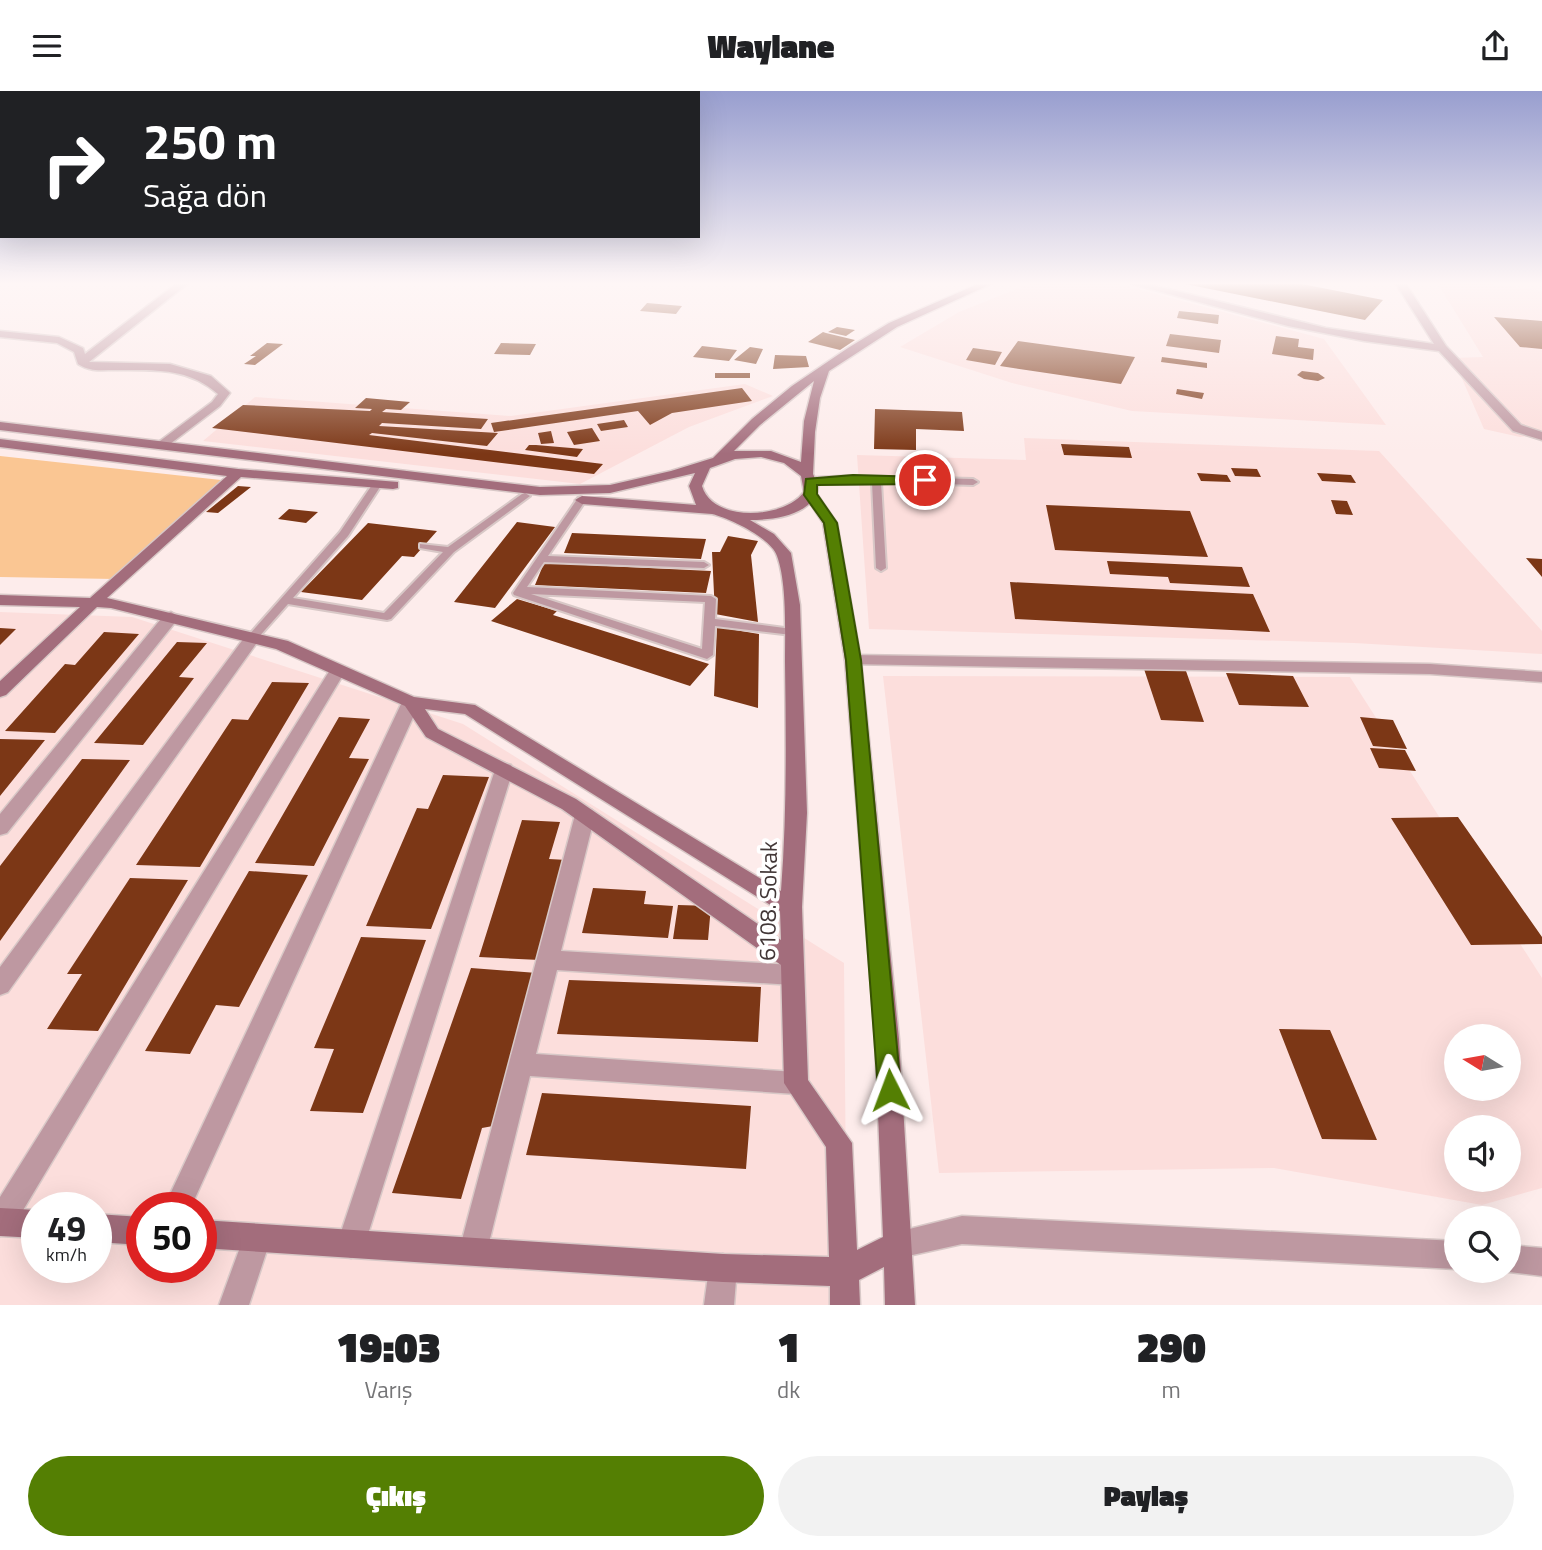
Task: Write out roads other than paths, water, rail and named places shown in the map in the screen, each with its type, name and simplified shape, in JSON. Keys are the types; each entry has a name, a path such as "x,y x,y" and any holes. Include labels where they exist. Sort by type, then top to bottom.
{"street":[{"path":"60,341 79,350 82,362 90,367 153,365 189,370 207,377 224,394 216,404 162,444"},
{"path":"82,362 109,341"},
{"path":"721,512 703,506 695,496 694,485 712,463 786,396 869,341"},
{"path":"1375,341 1442,348"},
{"path":"1437,341 1517,428 1542,436"},
{"path":"0,443 238,473 773,514 804,503 809,483 806,435 813,400 823,371"},
{"path":"0,426 540,491 610,489 745,453 779,457 795,464 831,523 853,660 887,1039 900,1305"},
{"path":"0,691 94,602 238,473"},
{"name":"6108. Sokak","path":"721,512 769,537 784,553 792,605 797,813 791,907 796,1083"},
{"path":"0,600 111,603 282,645 411,702 469,709 791,907"},
{"path":"0,828 171,617"},
{"path":"0,985 253,638"},
{"path":"853,660 1430,670 1542,677"},
{"path":"21,1223 0,1222 338,670"},
{"path":"411,702 432,733 584,815 793,968"},
{"path":"184,1192 411,702"},
{"path":"351,1244 504,770"},
{"path":"473,1251 584,815"},
{"path":"547,960 793,968"},
{"path":"521,1064 796,1083 839,1143 845,1305"},
{"path":"217,1235 723,1268 845,1272 899,1244 962,1230 1444,1254"},
{"path":"234,1305 257,1238"},
{"path":"1521,1260 1542,1262"},
{"path":"719,1305 723,1268"}],"lane":[{"path":"876,479 881,568"},
{"path":"809,483 876,479 973,482"},
{"path":"253,638 350,535 377,484"},
{"path":"286,600 387,617 450,550 525,496"},
{"path":"520,590 711,599 707,655 518,593 520,590 541,559 581,500"},
{"path":"424,546 450,550"},
{"path":"541,559 704,565"},
{"path":"710,622 792,632"}]}
